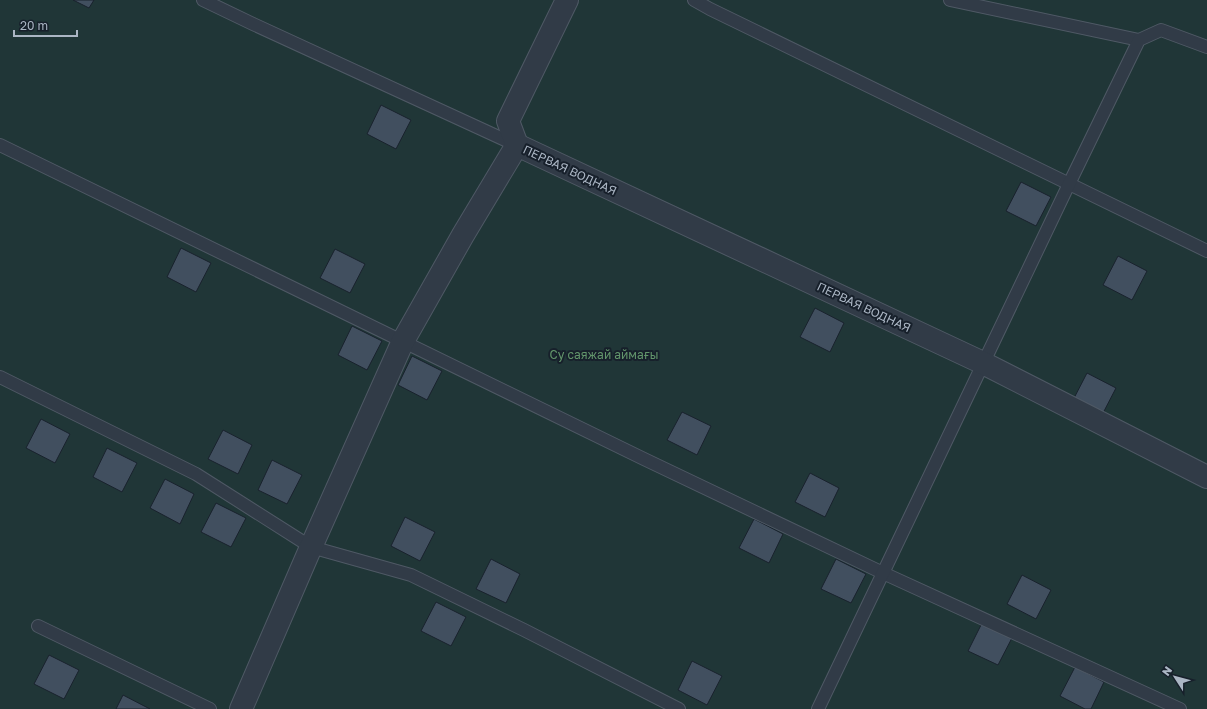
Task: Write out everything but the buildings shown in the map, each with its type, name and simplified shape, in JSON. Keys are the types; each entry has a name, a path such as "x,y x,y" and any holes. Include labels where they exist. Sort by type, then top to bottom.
{"street":[{"path":"241,709 311,547 404,341 463,235 517,145 508,121 567,0"},
{"name":"ПЕРВАЯ ВОДНАЯ","path":"517,145 983,363 1207,477"}],"lane":[{"path":"203,0 517,145"},
{"path":"694,0 1207,251"},
{"path":"950,0 1139,40 1161,30 1207,47"},
{"path":"818,709 1139,40"},
{"path":"0,145 644,459 883,572 1180,709"},
{"path":"0,377 196,474 311,547 411,575 524,630 679,709"},
{"path":"38,626 210,709"}],"green space":[{"name":"Су саяжай аймағы","path":"0,0 1207,0 1207,709 0,709"}]}
